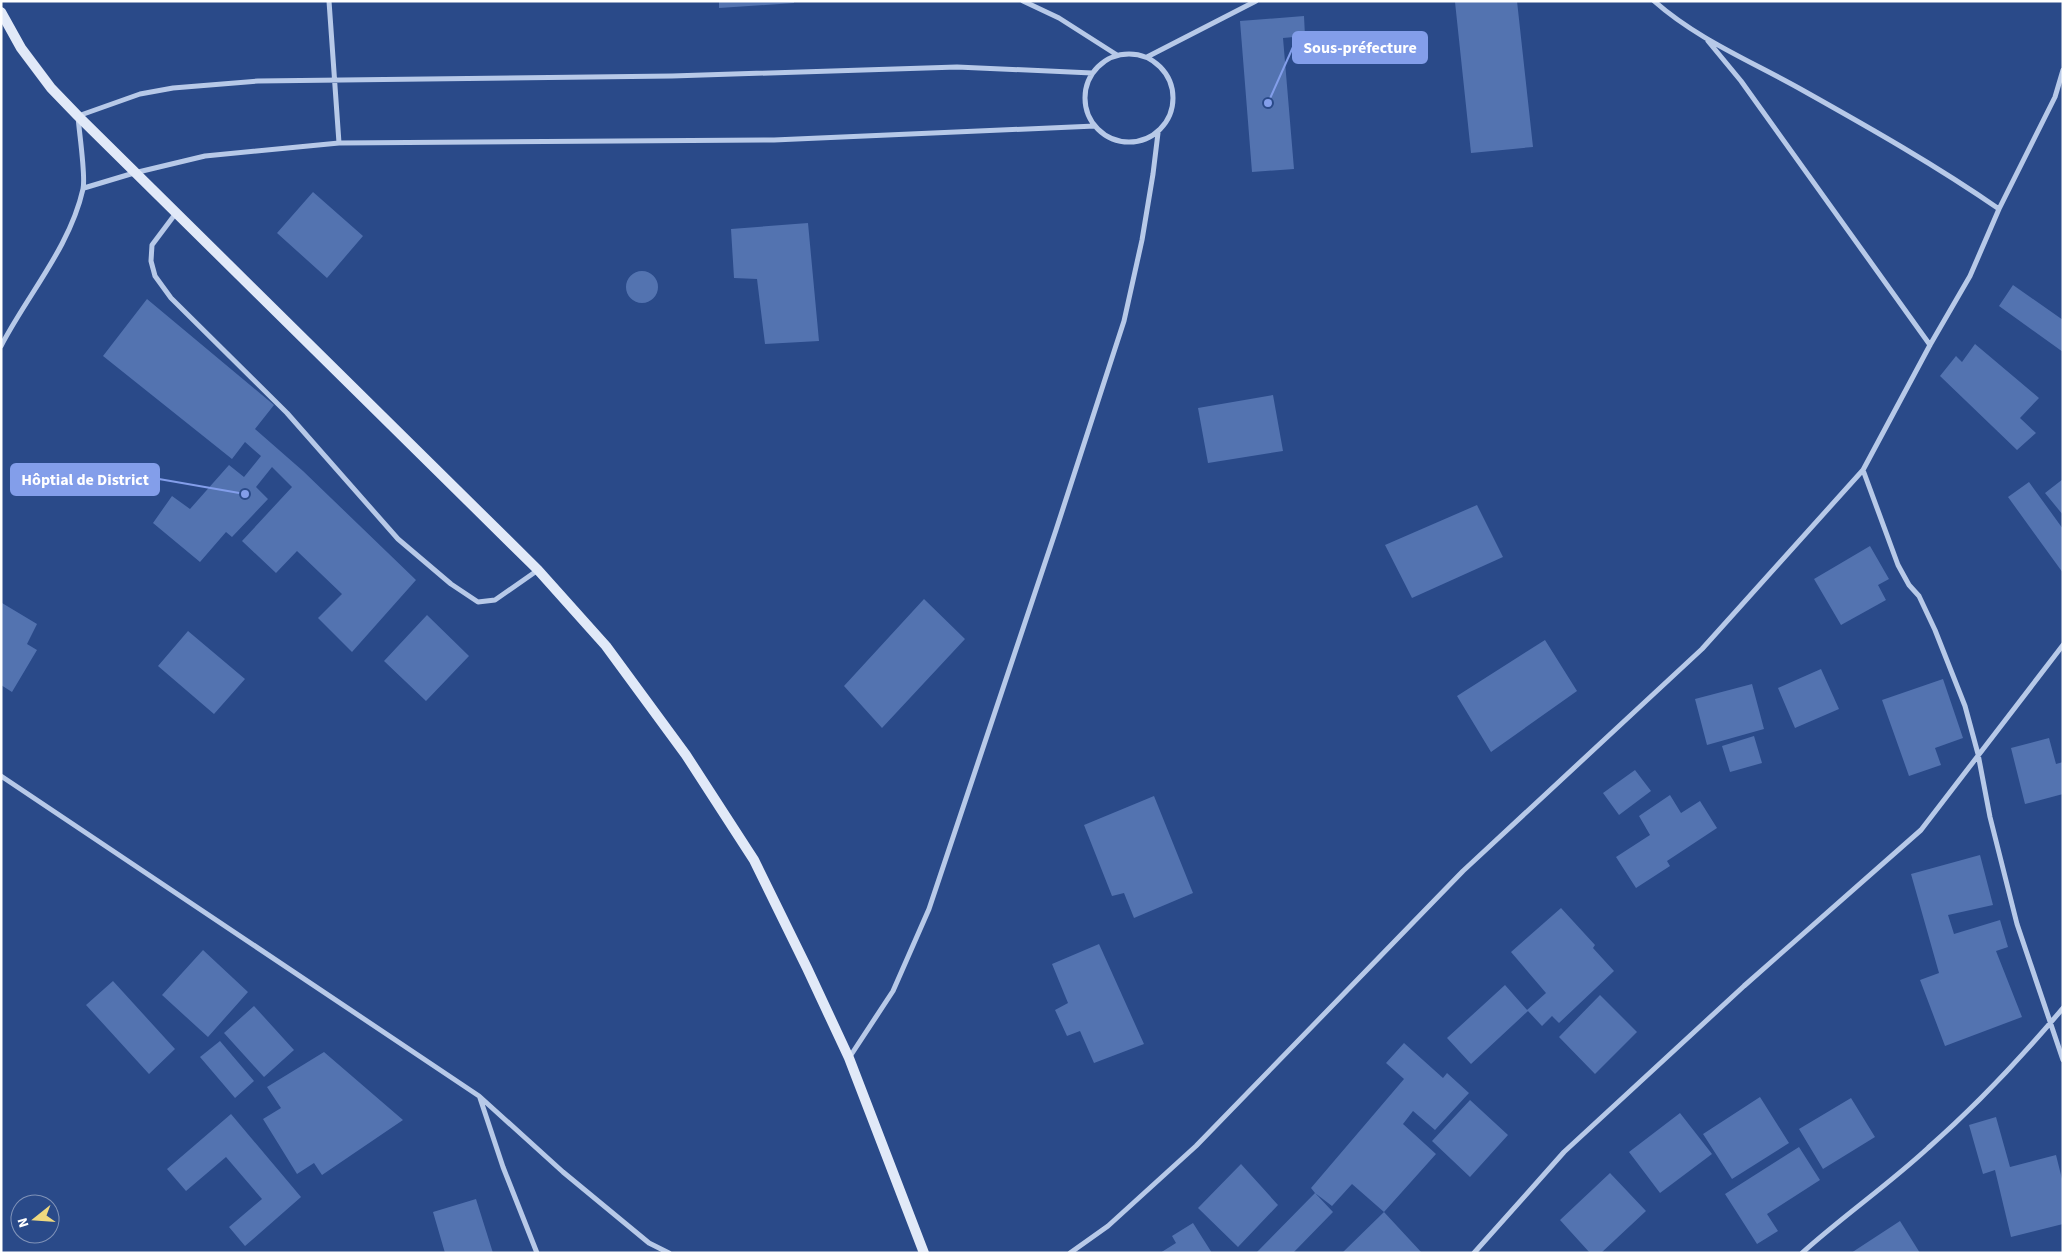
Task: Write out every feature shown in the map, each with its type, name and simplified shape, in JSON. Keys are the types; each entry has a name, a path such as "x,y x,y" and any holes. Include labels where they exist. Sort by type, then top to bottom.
{"main road":[{"path":"1,12 21,48 51,88 134,173 538,570 606,646 686,755 754,860 808,968 849,1058 924,1253"}],"street":[{"path":"328,1 339,143"},
{"path":"1023,1 1059,18 1117,55"},
{"path":"1147,57 1256,1"},
{"path":"1654,1 1672,17 1706,39 1804,91 1921,158 1999,209"},
{"path":"1706,39 1741,81 1930,344"},
{"path":"1132,53 1147,57 1160,65 1168,78 1174,92 1173,107 1168,121 1158,133 1146,140 1132,143 1118,142 1105,136 1094,126 1087,114 1086,86 1092,73 1103,62 1117,55 1132,53"},
{"path":"1,346 49,267 69,229 84,188 78,116 140,94 173,88 258,81 334,79 672,76 957,67 1092,73"},
{"path":"1070,1253 1108,1226 1196,1146 1462,871 1702,650 1863,470 1930,344 1970,276 1999,209 2056,96 2063,70"},
{"path":"2056,96 2063,99"},
{"path":"84,188 134,173 205,156 339,143 774,140 1094,126"},
{"path":"849,1058 893,991 929,910 1056,530 1124,321 1144,230 1158,133"},
{"path":"176,213 152,245 151,261 155,276 171,298 287,413 398,539 451,584 478,602 495,600 538,570"},
{"path":"1863,470 1898,565 1909,585 1919,596 1935,630 1965,706 1978,754 1990,817 2016,924 2063,1060"},
{"path":"1474,1253 1564,1152 1744,986 1921,830 2063,645"},
{"path":"1,776 479,1096 563,1172 649,1244 670,1253"},
{"path":"1802,1253 1837,1221 1928,1149 2011,1069 2063,1008"},
{"path":"479,1096 503,1168 536,1253"}],"building":[{"path":"719,1 794,1 794,3 719,8"},
{"path":"1517,1 1533,147 1471,153 1455,2"},
{"path":"1304,16 1305,36 1283,38 1294,169 1252,172 1240,21"},
{"path":"313,192 363,236 327,278 277,233"},
{"path":"808,223 819,341 765,344 757,279 734,278 731,229"},
{"path":"642,271 648,272 653,276 657,281 657,293 653,298 648,302 642,303 636,302 631,298 627,293 626,287 627,281 631,276 636,272"},
{"path":"2013,285 2063,320 2063,352 1999,306"},
{"path":"147,299 274,405 255,429 303,471 416,580 352,652 318,618 342,594 297,551 276,573 242,541 292,487 272,467 256,487 268,499 232,537 226,532 200,562 153,523 172,496 190,509 229,465 244,477 261,456 245,442 232,459 103,356"},
{"path":"1975,344 2039,398 2020,418 2036,433 2017,450 1940,376 1956,356 1962,362"},
{"path":"1273,395 1283,451 1208,463 1198,408"},
{"path":"2063,479 2063,515 2045,493"},
{"path":"2029,482 2063,529 2063,573 2008,497"},
{"path":"1477,505 1503,557 1412,598 1385,545"},
{"path":"1870,546 1889,579 1878,585 1886,600 1841,625 1814,579"},
{"path":"924,599 965,639 882,728 844,686"},
{"path":"2,603 37,624 27,644 37,650 12,692 1,685"},
{"path":"427,615 469,656 426,701 384,661"},
{"path":"188,631 245,679 214,714 158,666"},
{"path":"1545,640 1577,691 1491,752 1457,696"},
{"path":"1821,669 1839,709 1795,728 1778,688"},
{"path":"1943,679 1963,738 1935,748 1941,765 1909,776 1882,700"},
{"path":"1752,684 1764,729 1707,745 1695,699"},
{"path":"1754,736 1762,763 1730,772 1722,746"},
{"path":"2049,738 2056,764 2063,762 2063,794 2025,804 2011,748"},
{"path":"1635,770 1651,791 1619,815 1603,793"},
{"path":"1670,795 1681,813 1700,801 1717,828 1667,861 1670,866 1636,888 1616,857 1650,835 1639,816"},
{"path":"1154,796 1193,893 1134,918 1124,893 1112,896 1084,825"},
{"path":"1980,855 1993,905 1948,915 1954,934 2000,920 2008,947 1996,951 2022,1017 1945,1046 1920,980 1939,973 1911,874"},
{"path":"1561,908 1595,945 1593,948 1614,971 1559,1023 1552,1016 1542,1026 1527,1010 1546,993 1511,952"},
{"path":"1099,944 1144,1044 1094,1063 1080,1031 1067,1036 1055,1010 1068,1003 1052,964"},
{"path":"203,950 248,992 208,1037 162,995"},
{"path":"113,981 175,1049 149,1074 86,1005"},
{"path":"1505,985 1528,1011 1471,1064 1447,1038"},
{"path":"1600,995 1637,1032 1595,1074 1559,1037"},
{"path":"254,1006 294,1050 264,1077 224,1033"},
{"path":"220,1041 254,1081 235,1098 200,1057"},
{"path":"1404,1043 1443,1078 1447,1073 1469,1093 1435,1130 1413,1111 1403,1124 1436,1154 1384,1212 1352,1184 1332,1206 1311,1188 1404,1079 1386,1063"},
{"path":"324,1052 403,1120 322,1175 314,1163 297,1174 263,1119 281,1108 267,1087"},
{"path":"1760,1097 1789,1143 1732,1179 1703,1134"},
{"path":"1851,1098 1875,1137 1823,1169 1799,1129"},
{"path":"1470,1100 1508,1135 1470,1177 1432,1141"},
{"path":"1680,1113 1712,1154 1660,1193 1629,1152"},
{"path":"231,1114 301,1197 245,1246 229,1227 262,1199 226,1157 186,1191 167,1169"},
{"path":"1996,1117 2010,1167 2056,1155 2063,1183 2063,1224 2011,1237 1995,1170 1983,1174 1969,1125"},
{"path":"1799,1147 1820,1180 1767,1214 1778,1231 1757,1244 1725,1194"},
{"path":"1241,1164 1278,1205 1238,1247 1198,1208"},
{"path":"1610,1173 1646,1211 1601,1253 1590,1253 1560,1220"},
{"path":"1315,1193 1333,1212 1293,1253 1256,1253"},
{"path":"476,1199 493,1253 445,1253 433,1212"},
{"path":"1384,1212 1422,1253 1342,1253"},
{"path":"1900,1221 1920,1253 1851,1253"},
{"path":"1193,1223 1212,1253 1160,1253 1176,1243 1172,1236"}],"place":[{"name":"Sous-préfecture","path":"1268,103"},
{"name":"Hôptial de District","path":"245,494"}]}
